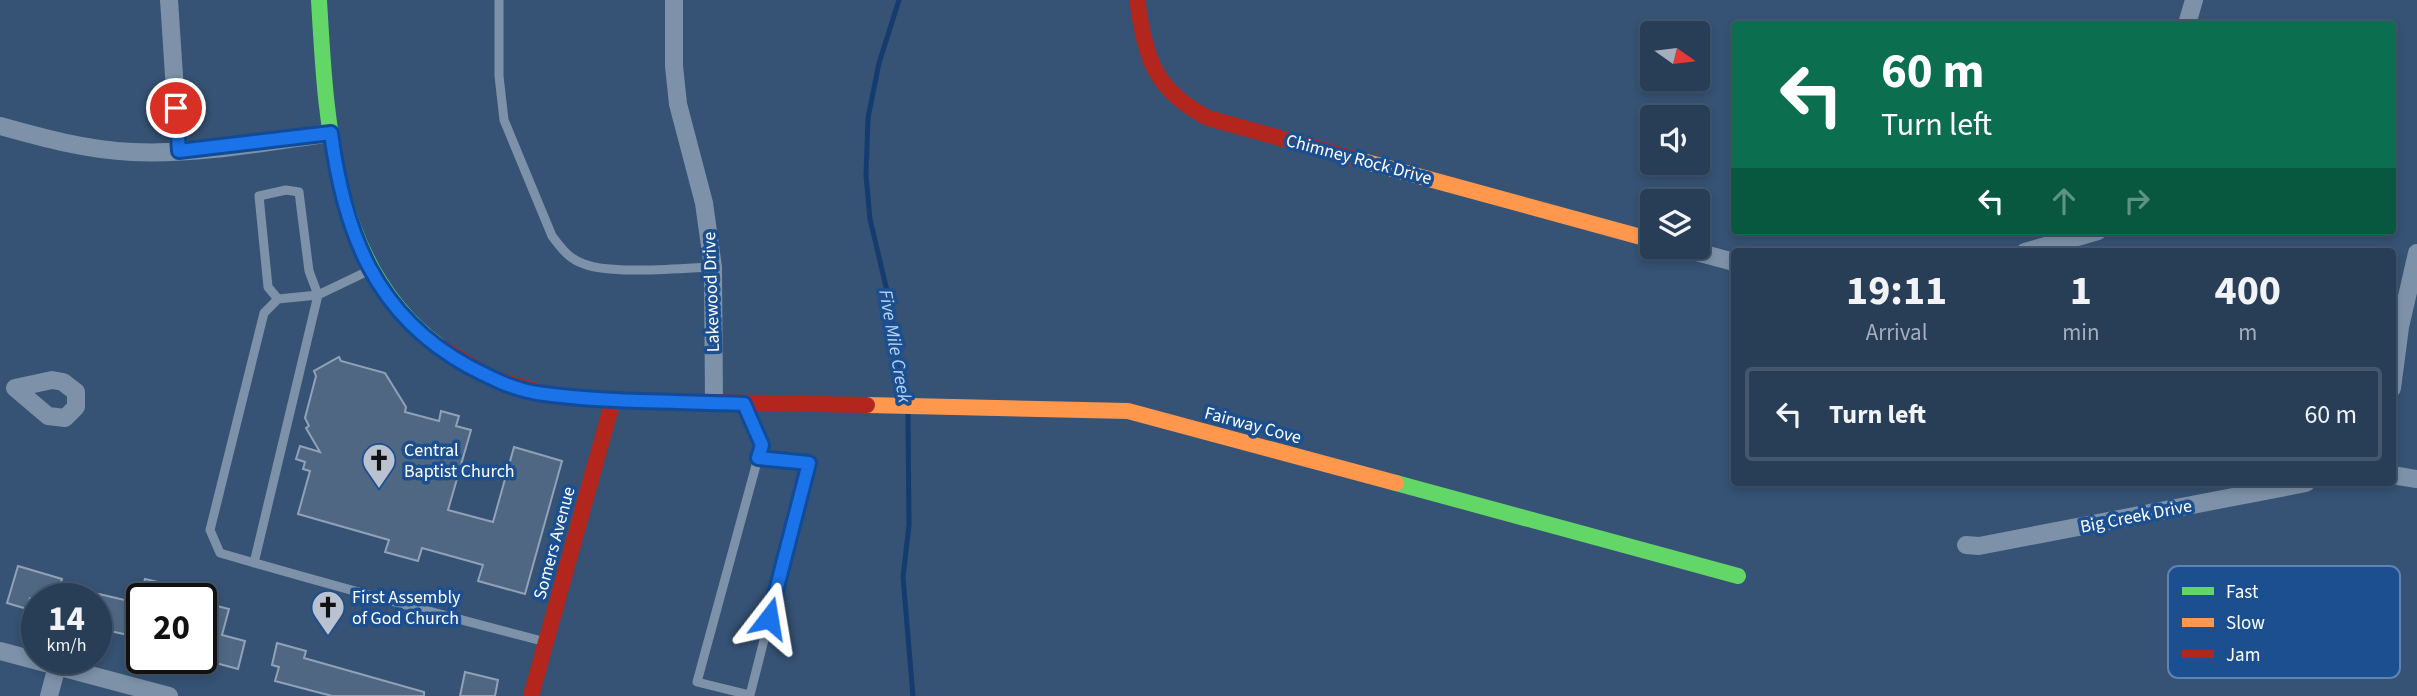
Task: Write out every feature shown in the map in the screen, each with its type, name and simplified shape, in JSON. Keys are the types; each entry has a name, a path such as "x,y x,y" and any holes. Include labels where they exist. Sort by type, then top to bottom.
{"street":[{"path":"169,0 179,151"},
{"path":"319,0 331,133 343,206 370,270 391,301 425,337 486,376 535,393 613,400 714,403"},
{"name":"Lakewood Drive","path":"674,0 674,65 678,104 704,203 713,267 714,403"},
{"name":"Chimney Rock Drive","path":"1137,0 1144,46 1156,77 1175,100 1208,118 1640,237"},
{"path":"2188,21 2194,0"},
{"path":"0,126 110,150 179,151 331,133"},
{"path":"2039,248 2084,235"},
{"path":"2396,358 2417,253"},
{"path":"1710,256 1731,261"},
{"name":"Somers Avenue","path":"531,696 613,400"},
{"name":"Fairway Cove","path":"714,403 1128,411 1738,576"},
{"path":"2396,476 2417,480"},
{"name":"Big Creek Drive","path":"1966,545 1979,547 2291,486"},
{"path":"0,651 21,657"},
{"path":"50,696 55,674"},
{"path":"87,674 169,696"}],"lane":[{"path":"499,0 499,76 504,120 552,236 562,250 585,265 606,268 713,267"},
{"path":"254,563 318,295 309,271 299,192 286,190 260,196 268,287 278,299"},
{"path":"370,270 318,295 278,299 264,313 211,530 220,553 547,642"},
{"path":"744,404 762,445 758,458 698,682 750,695 809,463 758,458"}],"building":[{"name":"Central Baptist Church","path":"339,357 341,361 385,373 406,407 405,412 439,421 441,411 459,416 456,426 471,430 448,510 493,522 514,447 562,461 525,594 478,581 483,565 422,548 418,561 385,552 389,540 298,514 310,471 303,469 305,462 296,459 300,446 320,452 306,428 309,426 305,418 316,376 314,371"},
{"path":"18,566 62,579 61,583 21,583 21,607 7,603"},
{"path":"145,579 162,583 144,583"},
{"path":"112,597 126,600 126,635 112,631"},
{"path":"217,606 229,609 222,635 245,641 238,669 217,663"},
{"path":"277,643 306,651 304,658 424,692 424,696 332,696 275,681 279,667 272,665"},
{"path":"465,672 498,680 495,696 460,696"}],"waterway":[{"name":"Five Mile Creek","path":"899,0 879,63 868,118 866,175 870,219 887,291 905,400"},
{"name":"Five Mile Creek","path":"908,413 909,525 903,577 913,696"}],"traffic: fast":[{"path":"319,0 332,142 342,189 356,234 376,276 403,314 439,346"},
{"path":"1396,483 1738,576"}],"traffic: slow":[{"path":"1352,158 1640,237"},
{"path":"867,405 1128,411 1396,483"}],"traffic: jam":[{"path":"1137,0 1144,39 1155,70 1175,95 1190,107 1208,118 1352,158"},
{"path":"439,346 492,378 553,396 613,400 867,405"},
{"path":"531,696 613,400"}],"place":[{"name":"Central Baptist Church","path":"379,490"},
{"name":"First Assembly of God Church","path":"328,637"}],"route":[{"path":"176,108 179,151 331,133 343,206 354,239 377,283 425,337 486,376 535,393 613,400 744,404 762,445 758,458 809,463 769,618"}]}
